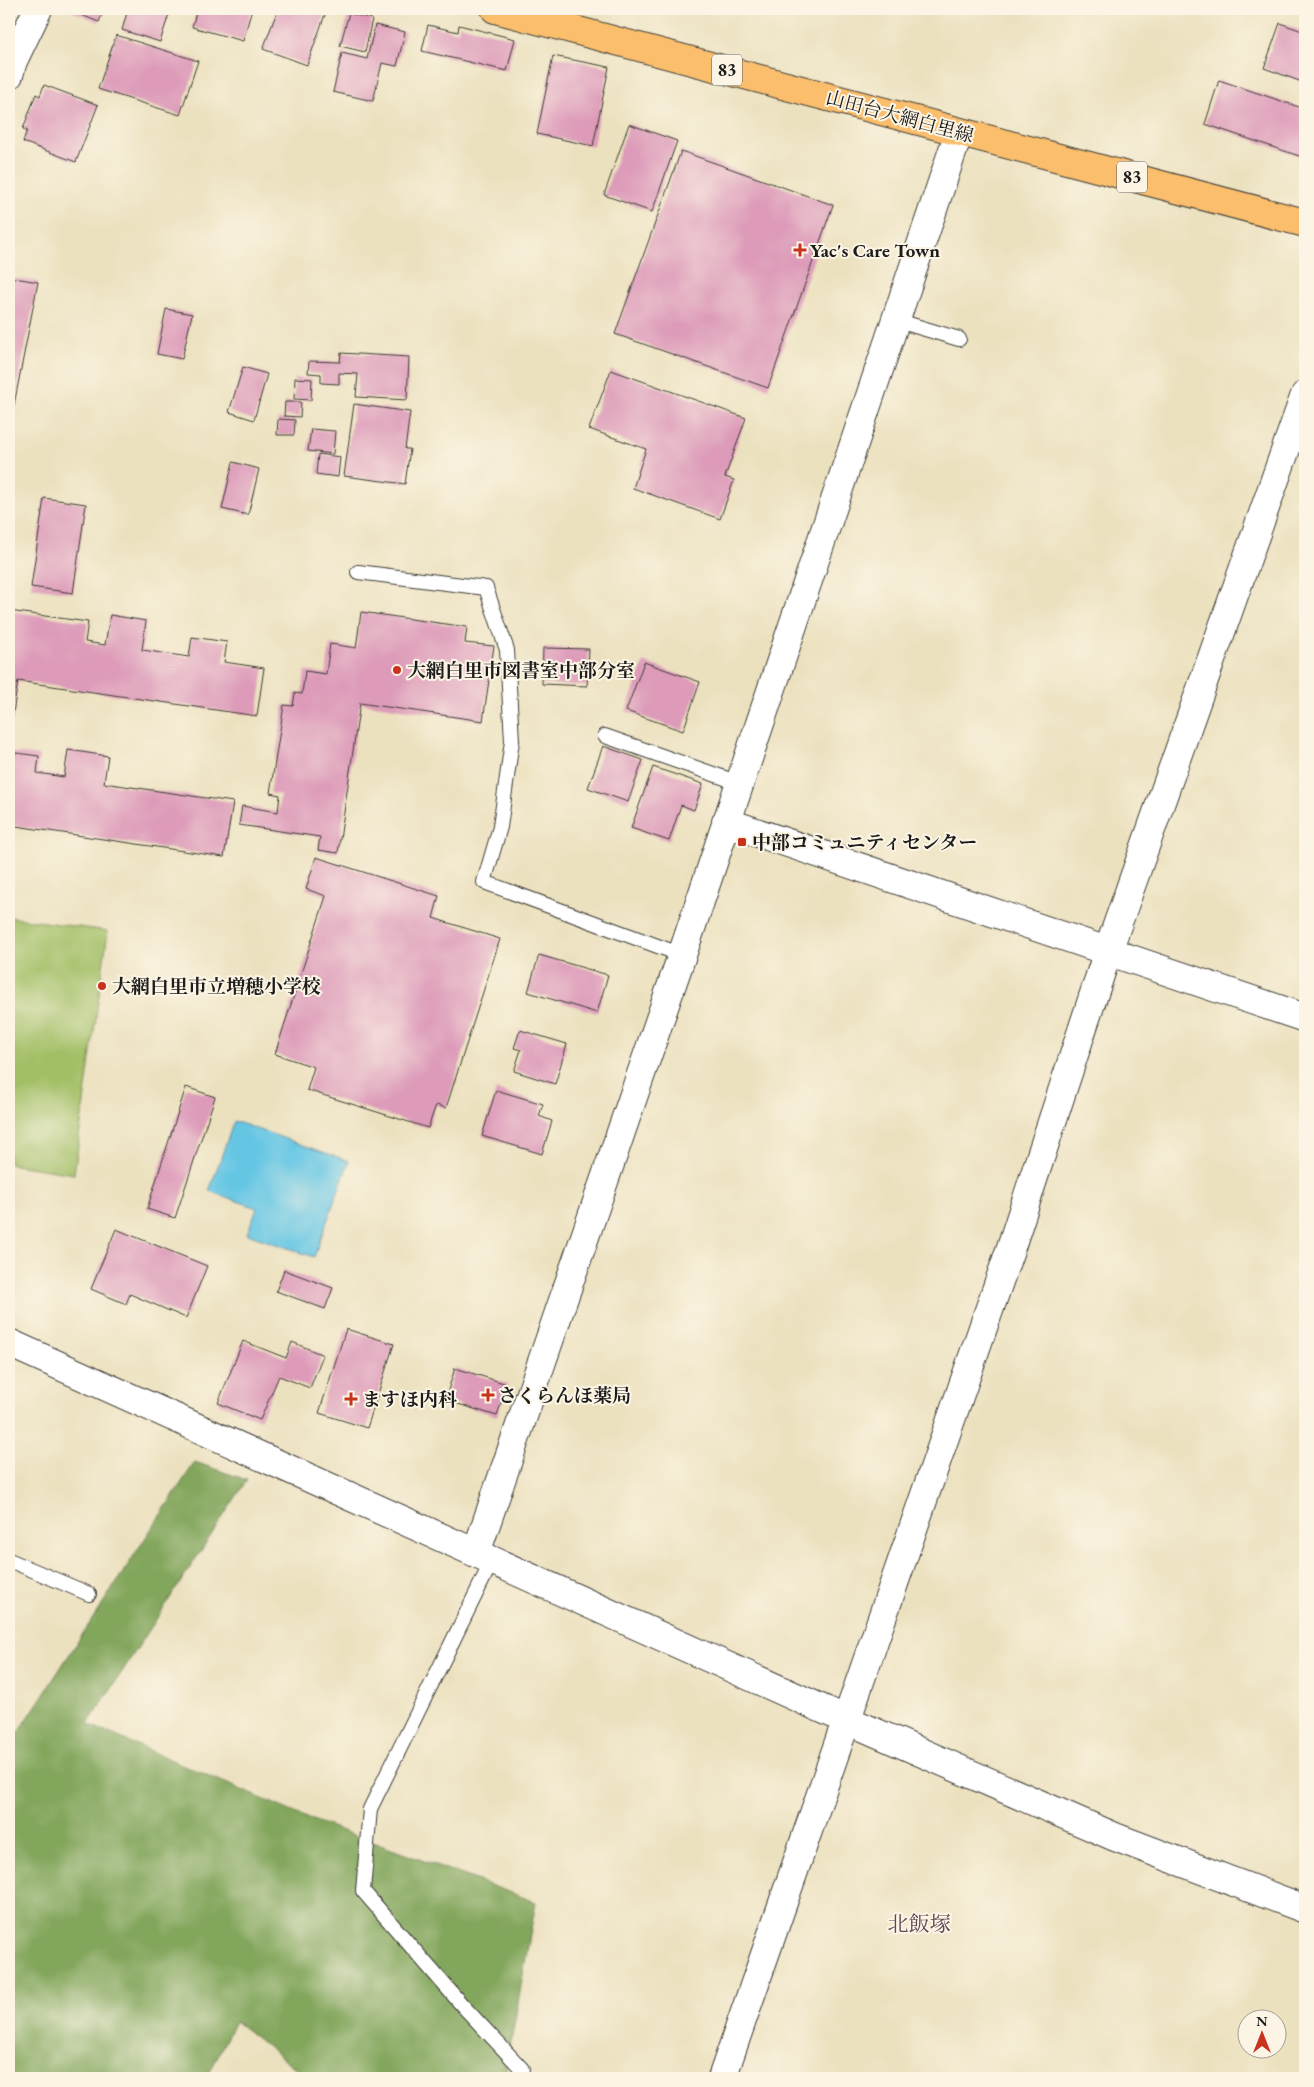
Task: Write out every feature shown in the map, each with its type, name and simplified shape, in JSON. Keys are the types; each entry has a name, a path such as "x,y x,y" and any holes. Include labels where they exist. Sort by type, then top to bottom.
{"main road":[{"name":"山田台大網白里線","path":"495,9 1305,223"}],"street":[{"path":"9,75 13,61 38,9"},
{"path":"484,1557 739,783 959,132"},
{"path":"722,2078 1010,1250 1108,951 1305,395"},
{"path":"726,822 1305,1018"},
{"path":"9,1343 847,1720 1115,1837 1305,1909"}],"lane":[{"path":"895,320 959,339"},
{"path":"358,572 486,588 506,650 512,741 500,827 484,882 682,955"},
{"path":"605,736 739,783"},
{"path":"484,1557 370,1808 363,1891 522,2069"},
{"path":"9,1560 89,1594"}],"green space":[{"path":"9,917 108,931 74,1174 9,1164"},
{"path":"195,1462 247,1480 88,1724 307,1818 536,1902 506,2070 501,2078 308,2078 235,2021 207,2078 9,2078 9,1747"}],"water":[{"path":"234,1121 349,1161 314,1257 247,1234 257,1208 209,1191"}],"building":[{"path":"71,9 104,9 99,22 71,11"},
{"path":"128,9 163,9 170,11 160,42 122,30"},
{"path":"197,9 252,9 243,41 192,27"},
{"path":"278,9 327,9 307,65 263,49"},
{"path":"349,13 372,19 365,52 340,46"},
{"path":"1280,23 1305,32 1305,83 1264,68"},
{"path":"375,25 405,32 397,66 382,63 373,101 333,92 342,53 367,59"},
{"path":"428,25 458,32 459,25 515,39 507,71 422,51"},
{"path":"116,35 198,61 180,115 98,89"},
{"path":"553,56 609,67 593,146 537,134"},
{"path":"1219,80 1305,109 1305,158 1205,124"},
{"path":"44,85 98,105 76,162 23,142 27,130 23,129 36,94 40,96"},
{"path":"629,124 677,141 652,212 604,195"},
{"path":"681,151 833,205 768,388 615,334"},
{"path":"9,277 38,282 13,410 9,410"},
{"path":"166,309 192,314 182,359 157,354"},
{"path":"341,353 409,357 407,400 356,397 358,374 339,373 339,384 321,383 321,374 308,373 309,361 340,362"},
{"path":"243,367 267,374 254,420 229,412"},
{"path":"611,370 746,418 725,477 734,480 720,519 633,488 646,449 589,429"},
{"path":"295,378 312,379 311,400 294,399"},
{"path":"285,402 301,402 300,417 284,416"},
{"path":"354,404 410,412 405,449 410,449 405,484 344,476"},
{"path":"9,414 12,414 12,430 9,430"},
{"path":"278,419 295,420 294,435 277,435"},
{"path":"311,429 335,431 333,454 308,451"},
{"path":"318,454 340,457 338,477 316,474"},
{"path":"233,462 259,469 248,515 222,509"},
{"path":"44,498 86,504 73,593 31,587"},
{"path":"9,611 88,622 85,642 105,645 110,615 146,621 142,650 189,657 192,637 227,642 224,662 264,668 257,716 18,681 9,739"},
{"path":"361,612 467,627 465,643 494,646 483,721 360,703 338,853 318,850 320,837 239,825 242,806 278,812 280,795 270,793 284,705 293,706 295,693 302,694 305,671 326,674 330,644 356,648"},
{"path":"543,648 589,649 587,686 542,684"},
{"path":"644,662 700,682 683,731 626,711"},
{"path":"603,746 643,760 628,802 588,788"},
{"path":"68,750 108,756 104,783 233,802 224,857 9,825 9,752 39,756 37,773 64,777"},
{"path":"653,767 703,784 694,810 681,805 669,841 631,828"},
{"path":"316,857 439,896 433,918 500,939 446,1108 436,1105 428,1128 307,1090 314,1067 275,1054 326,896 306,889"},
{"path":"539,955 608,975 597,1013 528,992"},
{"path":"520,1030 567,1044 555,1084 514,1071 521,1050 514,1048"},
{"path":"186,1087 215,1097 175,1218 147,1209"},
{"path":"496,1090 543,1104 539,1116 552,1121 542,1154 482,1136"},
{"path":"116,1229 207,1266 186,1318 130,1294 126,1304 91,1289"},
{"path":"284,1270 333,1288 325,1309 276,1291"},
{"path":"346,1329 394,1344 367,1428 319,1413"},
{"path":"243,1341 286,1358 292,1342 323,1355 310,1388 279,1376 260,1420 218,1403"},
{"path":"455,1368 507,1384 497,1416 445,1400"}],"place":[{"name":"Yac's Care Town","path":"800,250"},
{"name":"大網白里市図書室中部分室","path":"397,670"},
{"name":"中部コミュニティセンター","path":"742,842"},
{"name":"大網白里市立増穂小学校","path":"102,986"},
{"name":"さくらんほ薬局","path":"488,1395"},
{"name":"ますほ内科","path":"351,1399"}],"district":[{"name":"北飯塚","path":"919,1924"}]}
